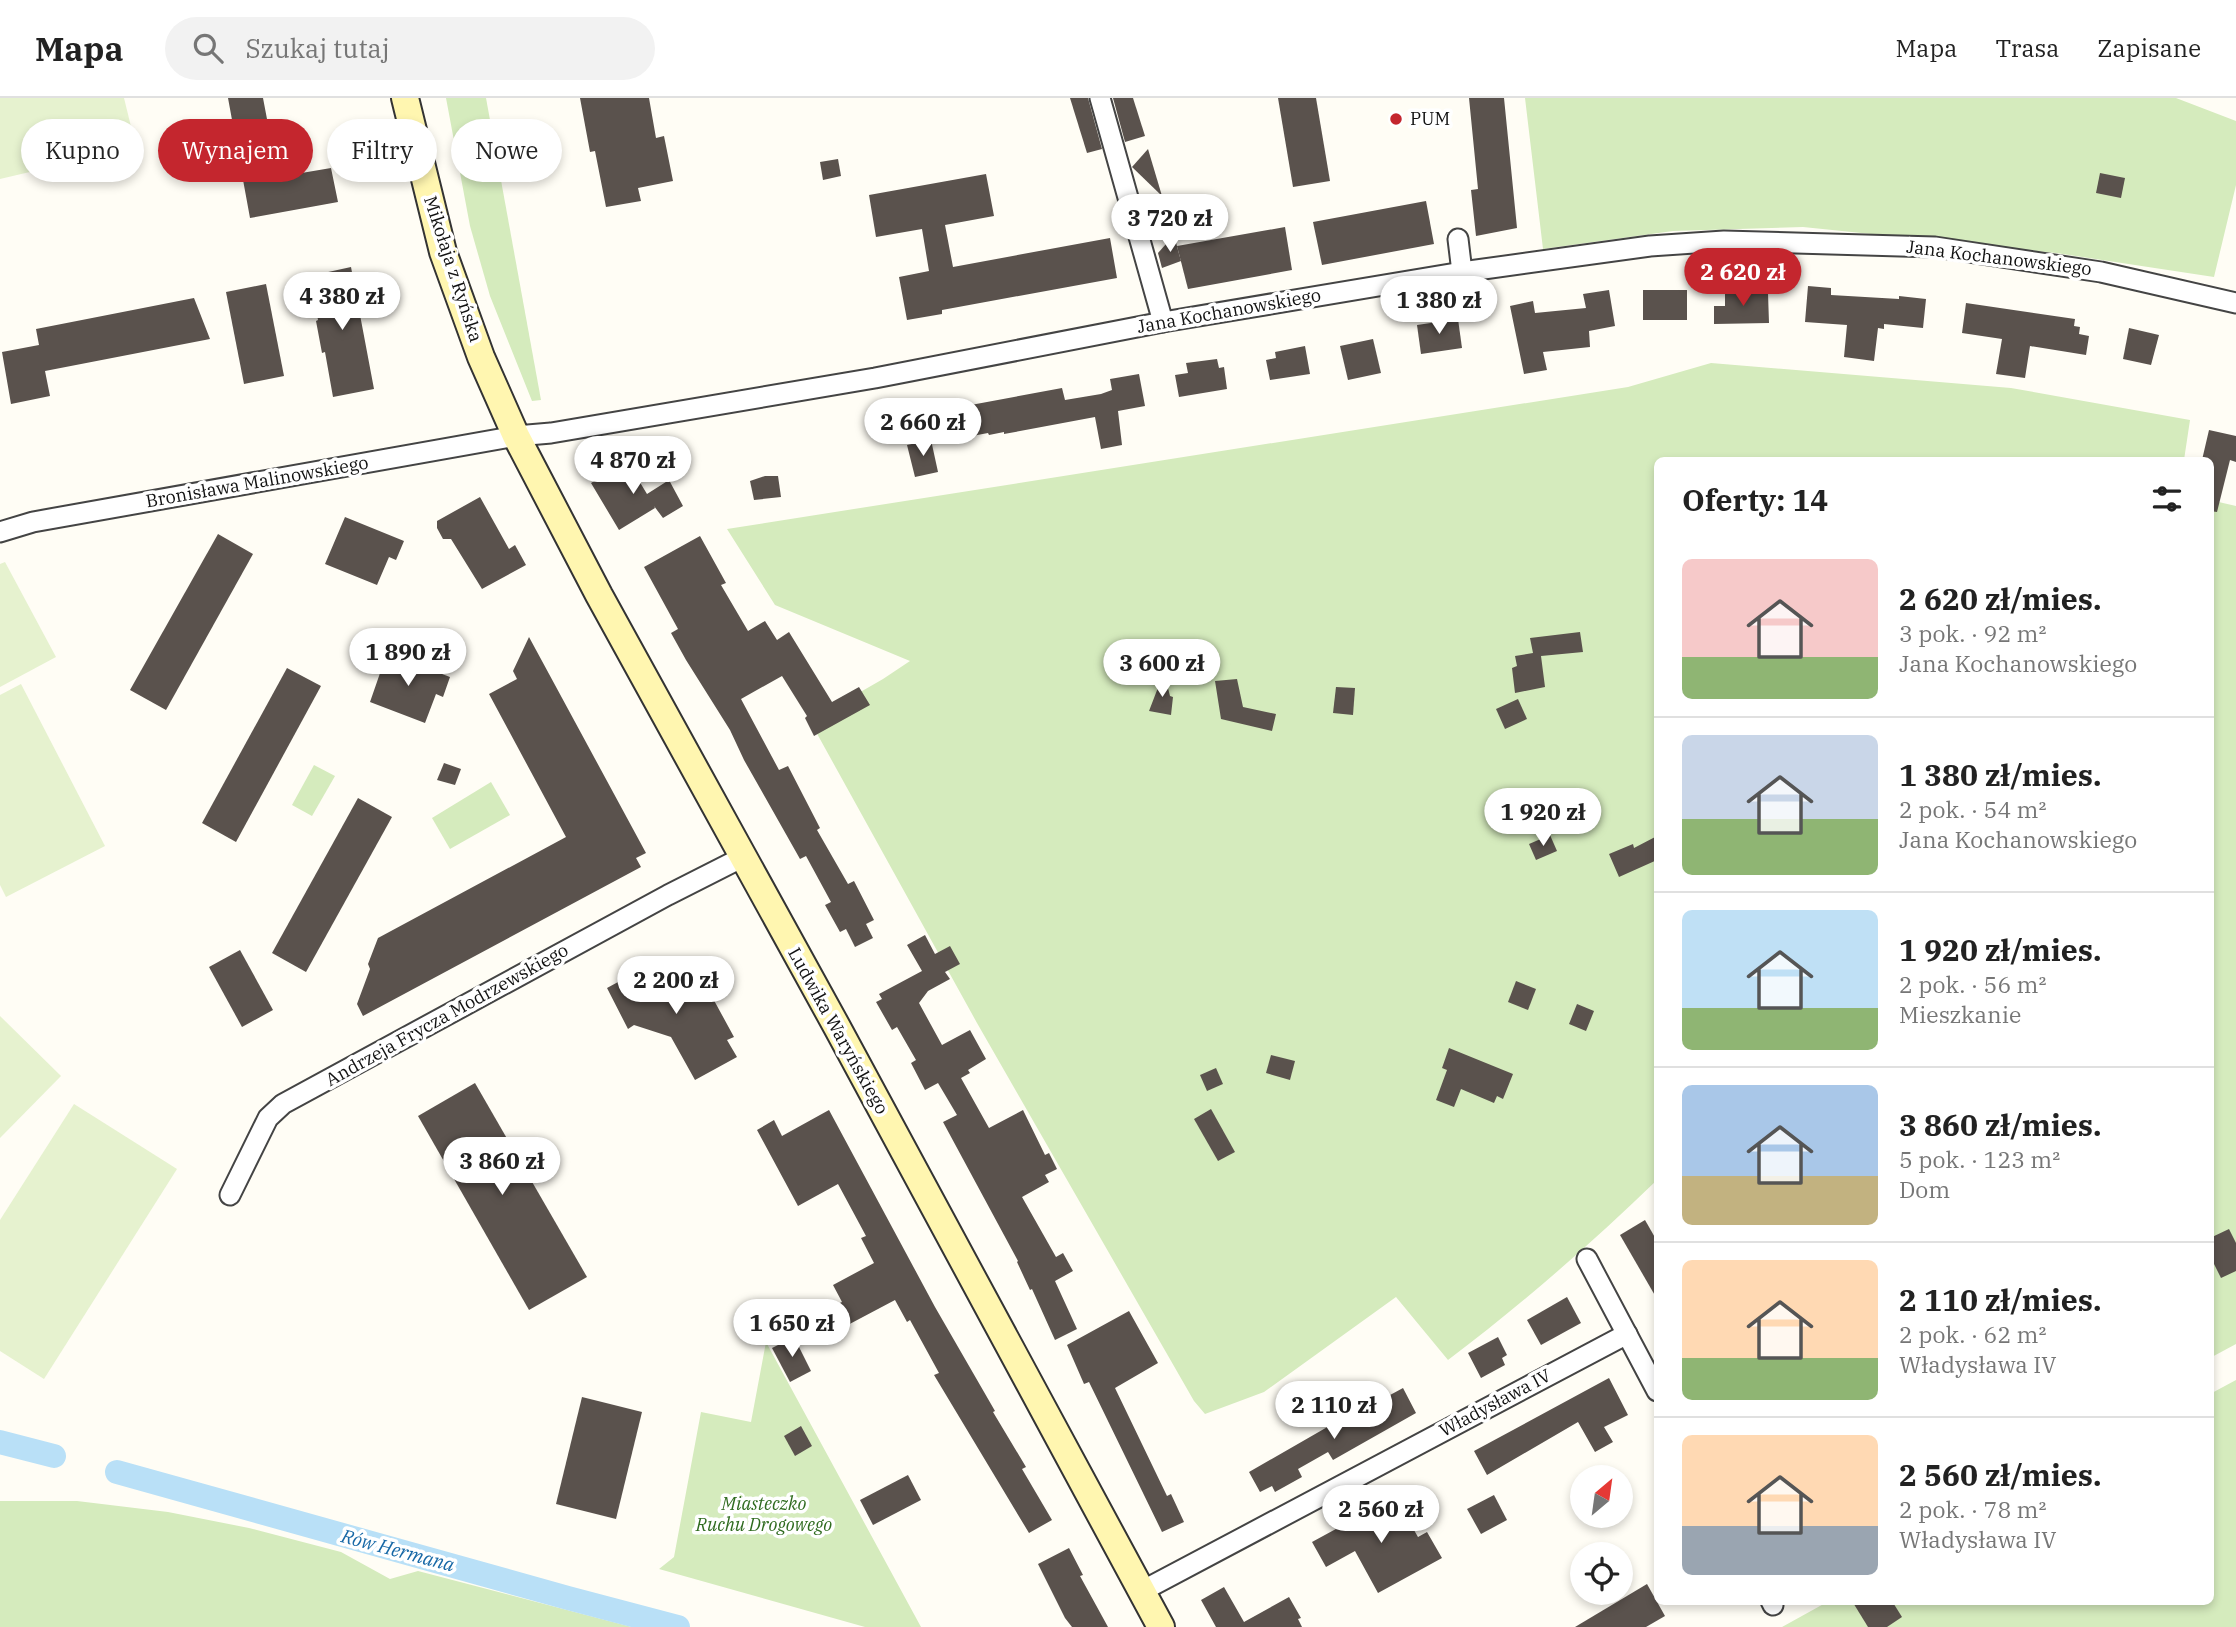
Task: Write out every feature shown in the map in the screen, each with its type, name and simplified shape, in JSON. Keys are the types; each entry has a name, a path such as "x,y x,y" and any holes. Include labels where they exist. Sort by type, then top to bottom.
{"street":[{"name":"Mikołaja z Ryńska","path":"405,98 443,252 481,357 516,436"},
{"path":"1100,98 1163,322"},
{"path":"1458,239 1462,272"},
{"name":"Jana Kochanowskiego","path":"516,436 551,433 875,378 1163,322 1462,272 1650,246 1724,241 1935,247 2101,272 2236,303"},
{"name":"Bronisława Malinowskiego","path":"0,532 33,522 516,436"},
{"name":"Ludwika Waryńskiego","path":"516,436 606,607 1161,1627"},
{"name":"Andrzeja Frycza Modrzewskiego","path":"230,1195 268,1118 283,1104 743,857"},
{"path":"1587,1259 1654,1385"},
{"name":"Władysława IV","path":"1142,1591 1627,1334"}],"green space":[{"path":"0,98 124,98 129,119 21,119 21,174 0,179"},
{"path":"446,98 486,98 490,119 451,119 451,125"},
{"path":"1525,98 2176,98 2236,121 2236,185 2214,277 2056,253 1803,227 1673,231 1543,249"},
{"path":"462,182 501,182 541,400 532,401 490,296 470,226"},
{"path":"1711,363 2011,388 2190,420 2184,457 1654,457 1654,1183 1556,1273 1448,1360 1396,1297 1264,1392 1205,1414 1194,1401 977,1023 810,721 910,661 775,605 727,529 1628,387"},
{"path":"2214,501 2236,506 2236,1344 2214,1356"},
{"path":"5,562 56,657 0,687 0,564"},
{"path":"21,684 105,846 6,897 0,885 0,695"},
{"path":"314,765 335,776 312,816 292,805"},
{"path":"491,782 510,815 450,849 432,818"},
{"path":"0,1016 61,1076 0,1138"},
{"path":"74,1104 177,1169 44,1379 0,1351 0,1220"},
{"name":"Miasteczko Ruchu Drogowego","path":"766,1342 921,1627 865,1627 659,1569 674,1557 701,1412 751,1422"},
{"path":"2236,1380 2236,1627 1782,1627 1822,1605 2214,1605 2214,1392"},
{"path":"0,1501 77,1501 168,1512 249,1528 341,1552 390,1579 418,1571 632,1627 0,1627"}],"building":[{"path":"228,98 263,98 267,119 232,119"},
{"path":"580,98 649,98 656,138 664,136 673,181 638,188 641,201 606,207 595,151 590,152"},
{"path":"1070,98 1088,98 1102,149 1087,153"},
{"path":"1113,98 1133,98 1145,136 1125,142"},
{"path":"1278,98 1316,98 1330,181 1293,187"},
{"path":"1469,98 1504,98 1517,228 1476,236 1471,190 1478,189"},
{"path":"1148,149 1162,196 1132,167"},
{"path":"838,159 841,176 823,180 820,162"},
{"path":"327,169 327,182 334,182 338,202 250,218 243,182 313,182 313,171"},
{"path":"2100,173 2125,178 2121,198 2096,193"},
{"path":"986,174 994,216 945,225 953,267 1110,238 1117,278 942,310 942,314 907,320 899,277 929,271 922,229 876,237 869,195"},
{"path":"1426,201 1434,244 1322,265 1313,222"},
{"path":"1285,227 1292,270 1188,289 1177,246"},
{"path":"1174,235 1181,261 1162,268 1158,253"},
{"path":"351,267 374,389 333,397 325,352 322,353 310,276"},
{"path":"266,284 284,376 244,384 226,292"},
{"path":"1808,286 1831,288 1831,295 1926,299 1923,328 1884,324 1884,329 1878,328 1874,361 1844,357 1847,325 1805,322"},
{"path":"1725,289 1760,289 1760,294 1768,293 1769,323 1714,324 1714,306 1725,306"},
{"path":"1609,290 1615,326 1589,331 1590,347 1543,352 1547,370 1524,374 1510,306 1533,301 1535,313 1586,308 1583,294"},
{"path":"1643,290 1687,290 1687,320 1643,320"},
{"path":"194,298 210,339 45,371 50,396 11,404 2,352 39,345 36,329"},
{"path":"1966,303 2075,319 2074,326 2080,327 2079,334 2089,336 2086,355 2030,346 2025,378 1996,374 2002,339 1962,333"},
{"path":"1458,319 1462,348 1421,354 1417,325"},
{"path":"2129,328 2159,335 2151,365 2123,359"},
{"path":"1373,339 1381,373 1348,380 1340,346"},
{"path":"1305,346 1310,374 1270,380 1266,360 1276,358 1275,352"},
{"path":"1217,359 1219,368 1224,367 1227,389 1179,397 1175,375 1188,373 1186,363"},
{"path":"1139,374 1145,406 1118,411 1122,445 1101,449 1095,417 1004,434 988,433 956,439 952,420 962,418 960,407 1062,388 1065,400 1101,394 1112,390 1110,379"},
{"path":"2209,430 2236,436 2236,462 2230,460 2217,512 2214,512 2214,457 2203,457"},
{"path":"931,440 938,472 915,477 907,445"},
{"path":"627,461 647,494 669,480 683,506 663,518 654,506 655,508 619,530 591,483"},
{"path":"765,476 778,476 781,497 754,500 750,481"},
{"path":"480,497 509,549 515,545 526,565 482,589 451,539 443,539 437,528 437,521"},
{"path":"345,517 404,541 396,560 389,557 377,585 325,564"},
{"path":"218,534 253,554 166,710 130,690"},
{"path":"700,536 726,583 721,585 748,631 765,621 777,640 789,632 832,702 859,687 870,705 814,736 805,718 807,716 782,676 741,699 779,770 788,766 820,828 817,830 848,884 854,881 874,920 866,924 873,938 855,947 846,929 840,932 825,905 831,902 806,856 800,859 730,730 671,633 678,629 644,567"},
{"path":"1580,632 1583,652 1541,656 1545,687 1515,693 1512,668 1517,666 1515,656 1533,653 1530,638"},
{"path":"529,637 646,853 636,858 641,867 363,1016 357,1004 378,938 566,837 489,694 517,679 513,671"},
{"path":"387,653 450,677 443,697 436,694 425,723 370,702"},
{"path":"287,668 321,686 236,842 202,823"},
{"path":"1164,672 1170,696 1173,697 1171,715 1149,711"},
{"path":"1237,679 1243,707 1276,714 1272,731 1221,719 1215,681"},
{"path":"1336,687 1355,688 1353,715 1333,713"},
{"path":"1518,699 1527,719 1505,729 1496,709"},
{"path":"444,763 461,769 455,785 437,780"},
{"path":"358,798 392,817 306,972 272,953"},
{"path":"1550,835 1557,851 1536,860 1529,844"},
{"path":"1654,838 1654,861 1619,877 1609,854 1633,844 1634,848"},
{"path":"925,935 935,954 950,946 960,964 945,972 950,979 928,991 919,1003 942,1045 970,1030 986,1059 968,1070 970,1073 961,1078 989,1128 1023,1110 1045,1155 1049,1153 1057,1169 1045,1175 1049,1182 1022,1197 1056,1257 1063,1253 1073,1271 1055,1281 1077,1329 1055,1340 1018,1261 943,1122 957,1115 938,1083 925,1090 911,1063 916,1060 897,1027 892,1030 876,1002 882,999 879,994 922,971 907,945"},
{"path":"240,950 273,1010 242,1027 209,967"},
{"path":"653,963 668,967 672,975 686,979 695,975 706,996 710,993 734,1037 727,1040 737,1057 695,1080 671,1037 634,1025 628,1029 607,988"},
{"path":"1516,981 1536,989 1528,1010 1508,1002"},
{"path":"1577,1004 1594,1011 1586,1031 1569,1024"},
{"path":"1449,1048 1513,1074 1503,1099 1497,1096 1494,1103 1461,1089 1454,1107 1436,1100 1447,1070 1442,1068"},
{"path":"1271,1055 1295,1061 1290,1080 1266,1073"},
{"path":"1216,1068 1223,1084 1207,1091 1200,1075"},
{"path":"475,1083 587,1277 529,1310 418,1116"},
{"path":"1211,1109 1235,1152 1218,1161 1194,1119"},
{"path":"829,1110 935,1307 1026,1467 1022,1469 1052,1520 1029,1533 934,1375 939,1373 910,1320 907,1322 895,1300 844,1327 833,1306 842,1302 833,1285 874,1263 861,1238 866,1236 838,1184 798,1206 757,1130 774,1120 782,1136"},
{"path":"1645,1220 1654,1236 1654,1294 1620,1235"},
{"path":"2229,1229 2236,1243 2236,1271 2221,1278 2214,1264 2214,1236"},
{"path":"1567,1297 1581,1323 1541,1345 1527,1320"},
{"path":"1129,1311 1158,1363 1115,1388 1167,1496 1171,1494 1184,1522 1162,1532 1089,1382 1084,1384 1067,1345"},
{"path":"794,1337 811,1371 790,1382 772,1348"},
{"path":"1498,1337 1507,1355 1502,1358 1505,1365 1481,1378 1468,1353"},
{"path":"1609,1378 1628,1415 1604,1427 1613,1442 1595,1452 1578,1422 1487,1475 1474,1451"},
{"path":"1403,1388 1416,1413 1333,1460 1328,1452 1298,1469 1302,1477 1275,1492 1272,1486 1260,1492 1249,1472 1343,1418 1344,1420"},
{"path":"582,1397 642,1412 616,1519 556,1504"},
{"path":"801,1426 812,1446 795,1456 784,1436"},
{"path":"908,1475 921,1500 873,1525 860,1500"},
{"path":"1494,1495 1507,1520 1481,1534 1467,1509"},
{"path":"1391,1499 1392,1502 1396,1499 1418,1537 1427,1532 1442,1558 1378,1593 1355,1551 1326,1567 1312,1542"},
{"path":"1069,1548 1083,1575 1080,1576 1108,1627 1072,1627 1038,1564"},
{"path":"1647,1584 1654,1596 1654,1605 1659,1605 1665,1616 1646,1627 1575,1627 1612,1605 1633,1605 1633,1592"},
{"path":"1224,1587 1244,1622 1289,1597 1301,1618 1298,1619 1302,1627 1216,1627 1201,1600"},
{"path":"1854,1605 1894,1605 1902,1617 1887,1627 1868,1627"}],"waterway":[{"name":"Rów Hermana","path":"0,1442 54,1456"},
{"name":"Rów Hermana","path":"117,1472 678,1627"}],"place":[{"name":"PUM","path":"1396,119"}]}
